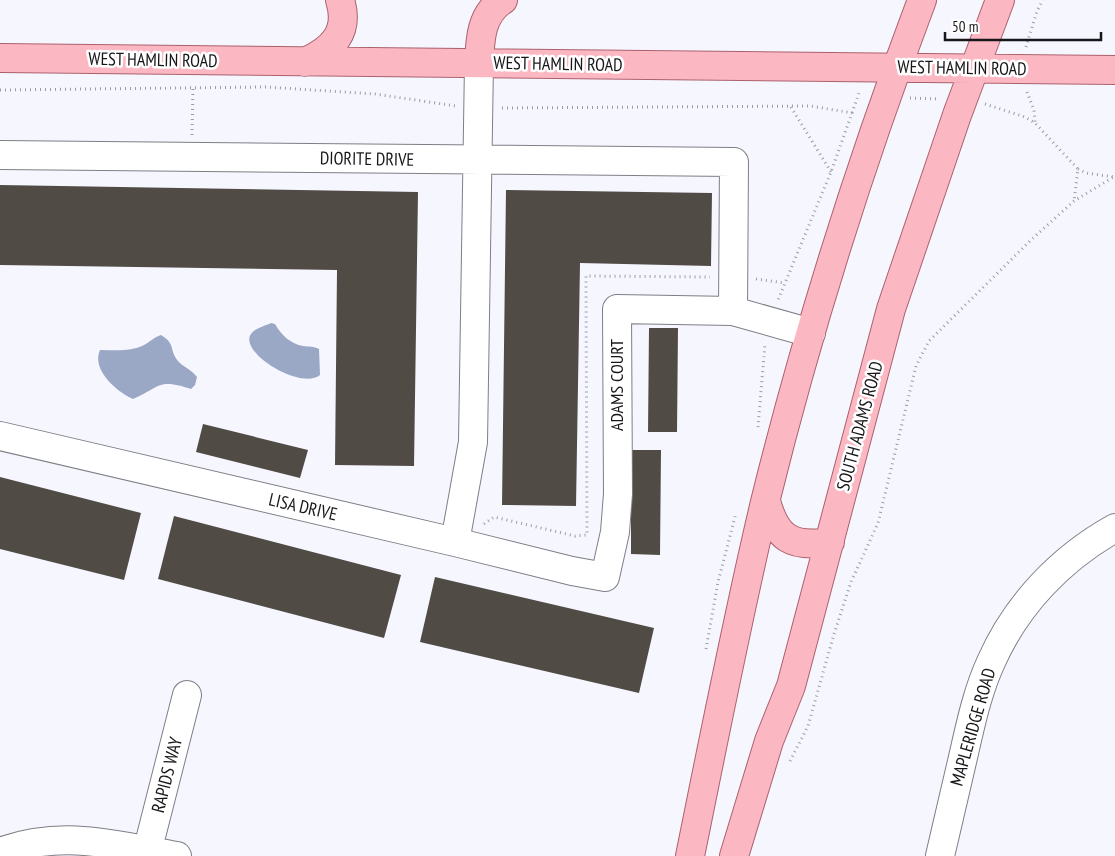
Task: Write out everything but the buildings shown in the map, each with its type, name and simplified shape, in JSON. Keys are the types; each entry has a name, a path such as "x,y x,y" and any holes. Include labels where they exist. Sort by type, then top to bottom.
{"main road":[{"path":"305,62 330,48 336,39 344,21 340,0"},
{"path":"479,63 480,37 484,24 490,12 503,0"},
{"path":"690,856 736,629 766,500 811,333 883,103 922,0"},
{"name":"SOUTH ADAMS ROAD","path":"734,856 769,742 791,686 891,309 931,187 1000,0"},
{"name":"WEST HAMLIN ROAD","path":"0,58 1115,70"},
{"path":"766,500 771,518 777,529 787,538 809,544 830,542"}],"street":[{"path":"456,542 472,442 479,63"},
{"name":"DIORITE DRIVE","path":"0,155 734,162 733,311"},
{"name":"ADAMS COURT","path":"605,576 615,532 618,494 617,308 733,311 811,333"},
{"name":"LISA DRIVE","path":"0,436 456,542 572,571 605,576"},
{"name":"MAPLERIDGE ROAD","path":"940,856 975,709 991,662 1007,631 1024,605 1052,573 1093,540 1115,528"},
{"name":"RAPIDS WAY","path":"147,853 187,695"},
{"path":"0,852 17,846 59,839 106,842 147,853 177,856"}],"path":[{"path":"1023,55 1037,11 1043,0"},
{"path":"1025,84 1034,110 1035,123"},
{"path":"0,90 266,87 375,94 456,106 478,107 811,106 852,113 831,172 771,321 764,346 758,429"},
{"path":"901,98 948,100"},
{"path":"990,104 1035,123 1078,169 1086,173 1114,177"},
{"path":"791,106 831,172"},
{"path":"1074,201 1078,169"},
{"path":"789,763 808,726 851,582 878,523 916,366 921,354 929,341 1032,239 1074,201 1114,177"},
{"path":"705,650 718,582 738,505"}],"water":[{"path":"271,323 275,324 280,332 290,341 319,349 320,375 311,379 299,378 286,374 262,359 249,342 251,334"},
{"path":"161,335 171,344 178,361 197,377 195,385 191,389 172,384 160,385 133,399 113,386 99,365 100,350 134,349"}]}
